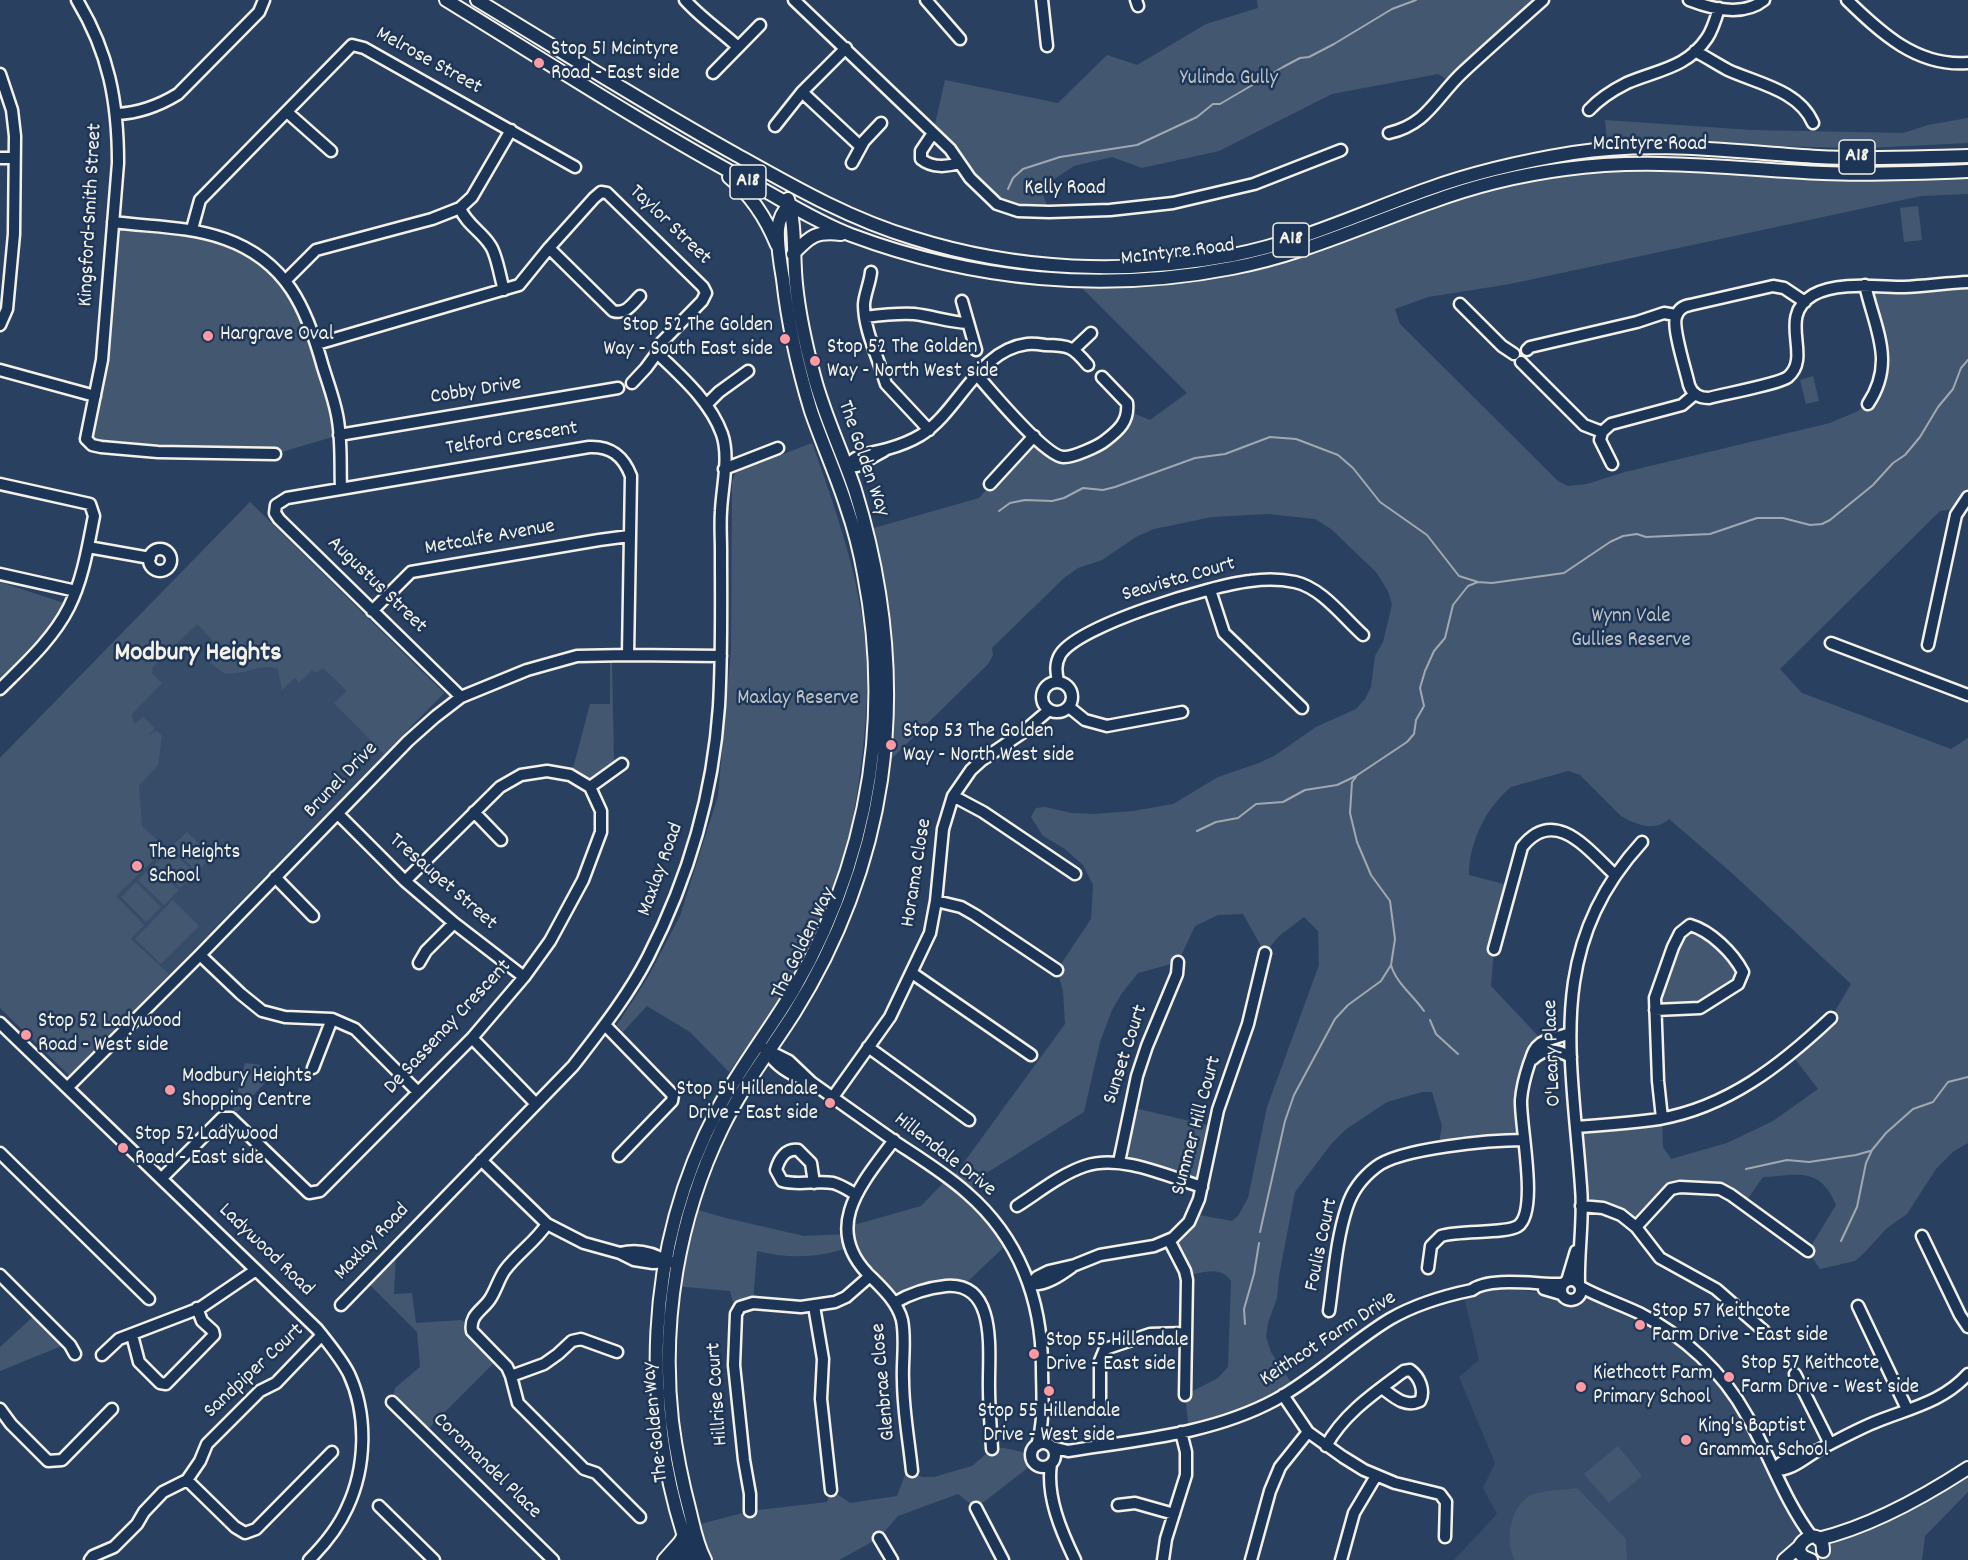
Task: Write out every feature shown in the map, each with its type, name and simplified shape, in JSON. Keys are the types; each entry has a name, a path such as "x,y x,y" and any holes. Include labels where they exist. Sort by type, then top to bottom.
{"main road":[{"name":"McIntyre Road","path":"446,0 707,159 849,235 947,264 1059,281 1127,281 1193,275 1265,261 1328,242 1485,184 1563,169 1627,163 1667,163 1822,173 1968,171"},
{"name":"McIntyre Road","path":"477,0 709,140 833,207 912,238 972,254 1034,264 1117,268 1233,255 1322,230 1459,178 1504,166 1585,151 1669,147 1823,157 1968,156"},
{"path":"709,140 728,157 782,190 790,204 802,202 833,207"},
{"path":"707,159 748,195 765,218 779,252"},
{"name":"The Golden Way","path":"695,1556 684,1535 673,1499 663,1451 657,1392 657,1326 672,1263 710,1156 832,910 853,851 870,768 875,701 872,629 865,577 854,529 812,414 786,302 779,252 780,220 785,208 790,204"},
{"name":"The Golden Way","path":"762,1048 804,996 839,927 864,857 881,781 887,707 884,616 867,530 813,374 799,306 790,204"},
{"path":"793,254 804,242 816,234 828,232 849,235"},
{"path":"827,453 846,467 840,489"},
{"name":"The Golden Way","path":"672,1263 669,1337 671,1408 677,1458 695,1556"},
{"path":"1784,1560 1808,1541 1841,1534 1900,1506 1968,1468"},
{"path":"1792,1560 1818,1558 1841,1534"},
{"path":"664,1560 684,1535"},
{"path":"1808,1541 1822,1544 1823,1551"},
{"path":"1808,1541 1801,1553 1810,1559"},
{"path":"676,1560 695,1556"}],"street":[{"name":"Kingsford-Smith Street","path":"76,0 103,51 117,114 118,163 102,360 86,439 92,445 118,449 244,459 275,454"},
{"path":"117,114 144,109 165,102 178,94 260,12 264,0"},
{"path":"685,0 708,23 738,47"},
{"name":"Kelly Road","path":"794,0 954,154 970,178 992,200 1005,208 1023,211 1092,211 1173,203 1254,184 1341,150"},
{"path":"926,0 960,39"},
{"path":"1042,0 1047,46"},
{"path":"1389,133 1409,126 1429,111 1463,72 1543,0"},
{"path":"1689,0 1719,8 1741,10 1755,6 1764,0"},
{"path":"1847,0 1884,35 1904,48 1940,61 1968,63"},
{"path":"1589,110 1607,94 1626,84 1675,66 1695,51 1709,33 1719,8"},
{"path":"712,73 759,25"},
{"name":"Melrose Street","path":"192,229 200,200 352,45 364,48 575,167"},
{"path":"775,126 802,92 846,48"},
{"path":"1695,51 1730,71 1756,80 1787,96 1803,107 1813,123"},
{"path":"0,74 12,110 15,136 11,266 7,309 0,325"},
{"path":"802,92 860,146"},
{"path":"286,112 331,151"},
{"path":"852,164 860,146 881,123"},
{"path":"286,280 316,250 432,219 460,208 472,197 511,130"},
{"path":"933,133 921,151 921,159 932,165 949,166 959,163"},
{"path":"0,158 14,158"},
{"name":"Taylor Street","path":"317,344 519,285 549,248 601,192 607,193 703,287 706,293 702,301 661,343 657,353 632,383"},
{"path":"460,208 471,226 491,246 504,290"},
{"path":"113,222 192,229 227,240 250,251 286,280 305,311 337,415 341,488"},
{"path":"549,248 613,311 620,313 627,310 640,296"},
{"path":"871,272 864,303 865,317 886,384 929,430"},
{"path":"1805,302 1784,288 1773,286 1685,306 1676,315 1676,327 1689,385 1695,394 1709,398 1779,381 1790,376 1797,365 1798,358 1794,327 1796,318 1805,302 1816,293 1865,285 1903,287 1968,282"},
{"path":"1865,285 1882,340 1883,358 1878,390 1868,404"},
{"path":"962,301 976,350"},
{"path":"1460,304 1584,425 1602,432"},
{"path":"1517,358 1516,349 1522,347 1527,350 1530,347 1637,322 1664,313 1676,315"},
{"path":"865,317 916,314 967,323"},
{"path":"1074,349 1090,333"},
{"path":"846,467 857,466 872,460 886,449 918,437 929,430 940,421 987,363 1003,353 1026,344 1056,345 1074,349 1089,365"},
{"name":"Maxlay Road","path":"341,1305 573,1066 605,1025 647,959 689,861 704,812 719,707 721,513 725,452 723,436 706,405 657,353"},
{"path":"0,370 95,396"},
{"path":"706,405 748,370"},
{"path":"977,375 1048,450 1063,457 1103,443 1127,419 1127,403 1102,377"},
{"name":"Cobby Drive","path":"339,435 618,388"},
{"path":"1612,464 1600,440 1602,432 1611,423 1682,405 1695,394"},
{"path":"990,484 1034,436"},
{"name":"Telford Crescent","path":"281,501 341,488 589,447 601,446 615,452 627,466 631,476 628,655"},
{"path":"724,469 778,448"},
{"path":"0,484 90,504 94,516 76,591 68,608 42,646 0,689"},
{"path":"1928,645 1956,515 1968,497"},
{"name":"Augustus Street","path":"281,501 276,505 275,513 279,519 461,697"},
{"name":"Metcalfe Avenue","path":"372,611 411,572 630,536"},
{"path":"88,547 150,558"},
{"path":"0,574 76,591"},
{"name":"Seavista Court","path":"1058,681 1056,666 1061,653 1077,638 1124,616 1210,590 1250,581 1280,580 1304,585 1316,591 1363,635"},
{"path":"1210,590 1224,633 1302,708"},
{"path":"1831,643 1968,695"},
{"name":"Brunel Drive","path":"68,1087 408,741 461,697 527,670 577,656 721,657"},
{"path":"1058,681 1068,687 1072,698 1069,707 1056,713 1045,707 1041,696 1046,686 1058,681"},
{"path":"1069,707 1085,720 1107,726 1182,712"},
{"name":"Horama Close","path":"834,1098 890,1017 930,933 936,901 942,829 953,796 971,770 982,760 1022,733 1049,710"},
{"path":"405,881 500,787 522,775 547,771 570,775 590,787 622,764"},
{"name":"De Sassenay Crescent","path":"162,1178 222,1118 231,1118 309,1193 320,1191 472,1038 524,977 556,930 583,880 602,832 601,811 590,787"},
{"path":"953,796 983,812 1075,874"},
{"path":"474,812 501,840"},
{"name":"Tresauget Street","path":"338,814 405,881 454,923 524,977"},
{"path":"1494,949 1522,847 1528,838 1537,832 1553,829 1563,832 1616,875"},
{"name":"O'Leary Place","path":"1580,1288 1578,1245 1581,1206 1570,1033 1572,989 1579,952 1594,912 1616,875 1642,842"},
{"path":"275,877 313,916"},
{"path":"936,901 961,907 1057,970"},
{"path":"419,963 426,951 454,923"},
{"path":"1655,1010 1700,1008 1738,984 1743,972 1737,960 1703,928 1690,925 1680,933 1673,947 1655,998 1655,1010 1658,1081 1662,1118"},
{"name":"Summer Hill Court","path":"1030,1284 1036,1277 1049,1271 1075,1265 1100,1255 1147,1248 1169,1240 1184,1228 1194,1214 1218,1110 1248,1024 1265,953"},
{"path":"200,955 240,994 262,1011 285,1017 332,1019 355,1029 418,1092"},
{"name":"Sunset Court","path":"1119,1162 1137,1076 1177,974 1178,962"},
{"path":"912,973 1031,1054"},
{"path":"1576,1127 1662,1118 1701,1107 1749,1085 1792,1055 1831,1018"},
{"path":"313,1068 332,1019"},
{"name":"Ladywood Road","path":"0,1023 322,1335 351,1379 360,1411 362,1432 359,1476 347,1510 311,1559"},
{"path":"605,1025 673,1095 672,1101 619,1156"},
{"path":"1428,1268 1431,1246 1441,1236 1508,1229 1515,1227 1525,1218 1529,1194 1521,1101 1523,1084 1530,1061 1540,1045 1570,1033"},
{"path":"472,1038 536,1104"},
{"path":"868,1047 969,1120"},
{"name":"Hillendale Drive","path":"762,1048 783,1069 811,1082 959,1186 987,1212 1013,1247 1030,1284 1037,1309 1041,1336 1042,1425 1046,1445"},
{"path":"1530,1061 1545,1050 1559,1051 1571,1057"},
{"name":"Glenbrae Close","path":"894,1140 855,1194 848,1220 849,1242 856,1259 894,1303 899,1313 903,1329 903,1382 912,1472"},
{"name":"Foulis Court","path":"1329,1311 1347,1206 1358,1184 1377,1165 1403,1155 1434,1148 1524,1140"},
{"path":"0,1153 149,1299"},
{"path":"481,1160 547,1224 584,1243 620,1253 631,1251 653,1254 672,1263"},
{"path":"1017,1206 1072,1171 1102,1162 1119,1162 1202,1187"},
{"path":"814,1183 836,1184 855,1194"},
{"path":"1636,1227 1671,1189 1680,1187 1719,1189 1731,1195 1808,1251"},
{"path":"1581,1206 1613,1211 1636,1227 1660,1258 1716,1288 1764,1331"},
{"path":"547,1224 504,1271 489,1301 474,1317 471,1325 478,1338 499,1358 511,1376 518,1403 584,1469 596,1473 640,1517"},
{"path":"1922,1236 1968,1327"},
{"path":"1169,1240 1185,1271 1187,1280 1185,1395"},
{"name":"O'Leary Place","path":"1563,1286 1578,1245"},
{"path":"102,1355 119,1339 203,1306 256,1270"},
{"path":"0,1275 70,1345 75,1354"},
{"name":"Hillrise Court","path":"750,1511 750,1494 734,1365 736,1314 740,1307 753,1303 801,1307 840,1300 870,1276"},
{"path":"1580,1288 1570,1301 1566,1300 1563,1286 1572,1280 1580,1288 1646,1316 1667,1329 1706,1361 1742,1406 1808,1541"},
{"path":"894,1303 930,1288 954,1286 969,1290 981,1302 989,1341 992,1449"},
{"name":"Keithcot Farm Drive","path":"1046,1445 1068,1450 1181,1432 1228,1420 1260,1408 1283,1395 1318,1373 1356,1342 1392,1318 1419,1305 1472,1290 1563,1286"},
{"path":"814,1306 823,1359 821,1399 831,1490"},
{"path":"1858,1306 1907,1409"},
{"path":"132,1335 139,1362 160,1383 166,1384 214,1335 213,1331 202,1321 197,1308"},
{"path":"1100,1409 1100,1361 1105,1349 1150,1334 1186,1333"},
{"name":"Sandpiper Court","path":"90,1560 93,1556 114,1547 137,1524 144,1512 163,1492 187,1480 200,1461 207,1444 260,1390 276,1383 322,1335"},
{"path":"511,1376 544,1364 572,1341 582,1339 617,1352"},
{"path":"1795,1374 1830,1444"},
{"path":"1774,1470 1784,1471 1816,1451 1876,1421 1948,1393 1968,1374"},
{"path":"1326,1446 1335,1430 1350,1414 1382,1388"},
{"path":"1283,1395 1308,1432 1326,1446 1377,1476 1440,1494 1446,1502 1445,1537"},
{"name":"Coromandel Place","path":"393,1402 553,1560"},
{"path":"0,1409 11,1424 48,1461 55,1462 62,1460 112,1409"},
{"path":"1162,1560 1185,1475 1186,1452 1181,1432"},
{"path":"1251,1560 1275,1478 1286,1457 1308,1432"},
{"path":"1048,1463 1034,1463 1031,1454 1046,1445 1054,1453 1048,1463 1049,1482 1059,1520 1075,1560"},
{"name":"Keithcot Farm Drive","path":"1048,1463 1068,1450"},
{"path":"187,1480 235,1527 245,1533 256,1529 332,1452"},
{"path":"1341,1560 1354,1513 1377,1476"},
{"path":"1118,1505 1136,1503 1174,1514"},
{"path":"379,1506 434,1560"},
{"path":"976,1508 1003,1560"},
{"path":"879,1538 892,1560"}],"shaded area":[{"name":"The Heights School","path":"250,502 444,693 70,1076 0,1008 0,758"},
{"path":"1510,1288 1563,1297 1600,1300 1646,1316 1701,1366 1706,1361 1744,1410 1796,1515 1800,1545 1784,1560 1454,1560 1497,1514 1483,1488 1495,1463 1459,1377 1479,1360 1463,1292"}],"green space":[{"name":"Yulinda Gully","path":"1257,0 1532,0 1446,79 1438,74 1332,94 1219,151 1142,168 1112,157 1074,166 1041,188 1049,212 1018,211 992,200 933,133 945,80 1058,103 1107,55 1137,65 1206,24 1258,8"},
{"path":"1968,118 1968,143 1867,148 1758,146 1656,139 1607,141 1605,120 1752,130 1903,133 1928,125"},
{"name":"Wynn Vale Gullies Reserve","path":"1694,164 1968,171 1968,194 1921,196 1510,284 1428,297 1395,309 1400,324 1558,481 1568,486 1587,484 1625,472 1830,423 1858,411 1868,404 1883,358 1865,285 1968,282 1968,497 1959,508 1940,511 1780,669 1802,693 1951,749 1968,738 1968,1143 1954,1151 1936,1169 1907,1214 1887,1228 1855,1261 1820,1269 1808,1251 1836,1205 1823,1184 1815,1178 1798,1175 1763,1177 1744,1204 1731,1195 1680,1187 1636,1227 1630,1222 1581,1206 1576,1127 1662,1118 1663,1147 1671,1159 1727,1143 1773,1121 1818,1089 1792,1055 1831,1018 1851,984 1733,874 1669,819 1658,825 1645,826 1627,819 1621,816 1580,775 1568,771 1511,787 1502,795 1481,826 1470,863 1469,875 1511,886 1494,949 1491,986 1540,1038 1526,1074 1524,1140 1438,1148 1442,1126 1432,1092 1422,1092 1387,1102 1345,1130 1332,1143 1295,1192 1277,1298 1268,1323 1266,1337 1271,1352 1290,1381 1308,1380 1275,1400 1189,1430 1185,1395 1218,1378 1228,1367 1231,1281 1222,1273 1216,1272 1186,1276 1169,1240 1194,1214 1232,1221 1238,1216 1248,1198 1267,1107 1319,965 1318,931 1304,917 1279,936 1265,953 1243,914 1218,915 1195,926 1178,962 1138,973 1112,1010 1100,1042 1084,1112 985,1174 968,1193 1009,1242 962,1287 950,1286 894,1303 851,1247 804,1256 757,1251 753,1303 736,1314 730,1291 674,1286 691,1208 804,1236 848,1234 847,1231 854,1225 921,1206 948,1178 951,1180 1065,1024 1063,991 1057,970 1091,919 1093,885 1083,865 1065,849 1043,836 1031,817 1036,808 1045,807 1071,813 1094,814 1133,811 1173,804 1218,777 1274,756 1316,727 1356,709 1365,699 1371,687 1375,656 1383,642 1392,605 1388,591 1376,572 1331,529 1315,519 1268,514 1212,517 1154,529 1136,537 1102,560 1078,568 1064,578 992,648 993,655 988,664 882,768 867,530 979,498 1034,436 1063,457 1103,443 1128,411 1150,420 1187,393 1075,281 1233,268 1537,173"},
{"path":"1918,206 1922,240 1904,242 1900,208"},
{"path":"113,222 192,229 266,262 305,311 339,435 275,454 101,447 86,439 99,381"},
{"path":"1813,376 1819,401 1806,404 1800,380"},
{"name":"Maxlay Reserve","path":"812,443 846,544 863,623 867,699 859,781 843,863 820,921 798,968 781,997 729,1072 690,1032 647,1006 623,1032 617,1025 648,977 680,916 718,796 731,651 732,482 736,472"},
{"name":"The Heights School","path":"250,502 444,693 384,754 334,703 347,691 323,668 316,673 312,670 299,683 295,678 282,690 278,669 269,667 225,674 209,662 219,653 216,650 219,647 197,624 153,667 152,673 162,683 132,714 134,724 143,717 155,728 149,735 157,731 162,736 158,765 139,786 142,826 166,848 116,896 144,925 131,939 169,974 70,1076 0,1008 0,758"},
{"path":"0,582 64,603 49,627 0,680"},
{"path":"610,661 612,661 614,761 589,780 572,772 590,704 610,704"},
{"path":"187,832 212,857 197,872 171,847"},
{"path":"170,849 195,873 180,888 155,864"},
{"path":"153,865 179,890 164,905 138,880"},
{"path":"136,882 161,907 146,922 121,897"},
{"path":"173,900 199,926 161,964 135,939"},
{"path":"1691,931 1702,932 1732,962 1738,971 1735,983 1699,1004 1662,1005 1659,998 1684,935"},
{"path":"245,1063 261,1065 260,1071 267,1072 265,1083 238,1111 233,1111"},
{"path":"1130,1107 1215,1127 1202,1187 1119,1162"},
{"path":"396,1253 394,1294 412,1293 416,1323 461,1320 471,1325 499,1358 424,1433 392,1402 395,1388 420,1367 417,1332 365,1280"},
{"path":"35,1315 64,1345 0,1371 0,1347"},
{"path":"1618,1446 1642,1476 1609,1503 1584,1474"},
{"path":"1004,1448 1031,1454 1034,1463 976,1508 958,1494 898,1516 879,1538 839,1560 704,1560 693,1526 750,1511 827,1502 831,1490 850,1503 897,1496 905,1475 912,1471 922,1477 934,1477 972,1466 992,1449"},
{"path":"1968,1468 1968,1492 1925,1536 1922,1560 1812,1560 1820,1556 1832,1541"},
{"path":"1577,1488 1626,1539 1627,1560 1515,1560 1510,1543 1511,1523 1526,1498 1534,1494"}],"waterway":[{"path":"1008,189 1013,178 1023,169 1060,157 1137,145 1197,117 1213,104 1220,104 1300,58 1309,57 1334,44 1392,9 1416,0"},
{"path":"1197,831 1216,822 1238,818 1256,804 1283,802 1305,790 1337,785 1356,776 1407,742 1414,734 1416,720 1424,706 1420,688 1425,671 1434,651 1445,638 1453,605 1468,586 1478,582 1492,583 1564,573 1610,542 1623,536 1710,534 1757,518 1783,518 1810,525 1822,524 1873,485 1893,463 1905,455 1953,389 1961,368 1968,360"},
{"path":"999,511 1010,503 1025,500 1052,501 1064,498 1083,488 1103,490 1115,487 1195,458 1225,454 1270,437 1296,439 1338,455 1353,468 1380,502 1427,535 1459,576 1478,582"},
{"path":"1260,1232 1285,1121 1294,1095 1335,1019 1348,1005 1381,981 1391,965 1395,939 1390,901 1371,875 1357,842 1350,813 1352,782 1356,777"},
{"path":"1391,965 1401,983 1424,1011"},
{"path":"1430,1020 1436,1034 1458,1054"},
{"path":"1841,1241 1857,1207 1866,1163 1872,1150 1886,1133 1913,1109 1933,1102 1948,1082 1968,1077"},
{"path":"1746,1169 1787,1160 1809,1162 1870,1151"},
{"path":"1245,1324 1244,1309 1254,1274 1259,1243"}],"place":[{"name":"Stop 51 Mcintyre Road - East side","path":"539,63"},
{"name":"Hargrave Oval","path":"208,336"},
{"name":"Stop 52 The Golden Way - South East side","path":"785,339"},
{"name":"Stop 52 The Golden Way - North West side","path":"815,361"},
{"name":"Stop 53 The Golden Way - North West side","path":"891,745"},
{"name":"The Heights School","path":"137,866"},
{"name":"Stop 52 Ladywood Road - West side","path":"26,1035"},
{"name":"Modbury Heights Shopping Centre","path":"170,1090"},
{"name":"Stop 54 Hillendale Drive - East side","path":"830,1103"},
{"name":"Stop 52 Ladywood Road - East side","path":"123,1148"},
{"name":"Stop 57 Keithcote Farm Drive - East side","path":"1640,1325"},
{"name":"Stop 55 Hillendale Drive - East side","path":"1034,1354"},
{"name":"Stop 57 Keithcote Farm Drive - West side","path":"1729,1377"},
{"name":"Kiethcott Farm Primary School","path":"1581,1387"},
{"name":"Stop 55 Hillendale Drive - West side","path":"1049,1391"},
{"name":"King's Baptist Grammar School","path":"1686,1440"}],"district":[{"name":"Modbury Heights","path":"198,655"}]}
